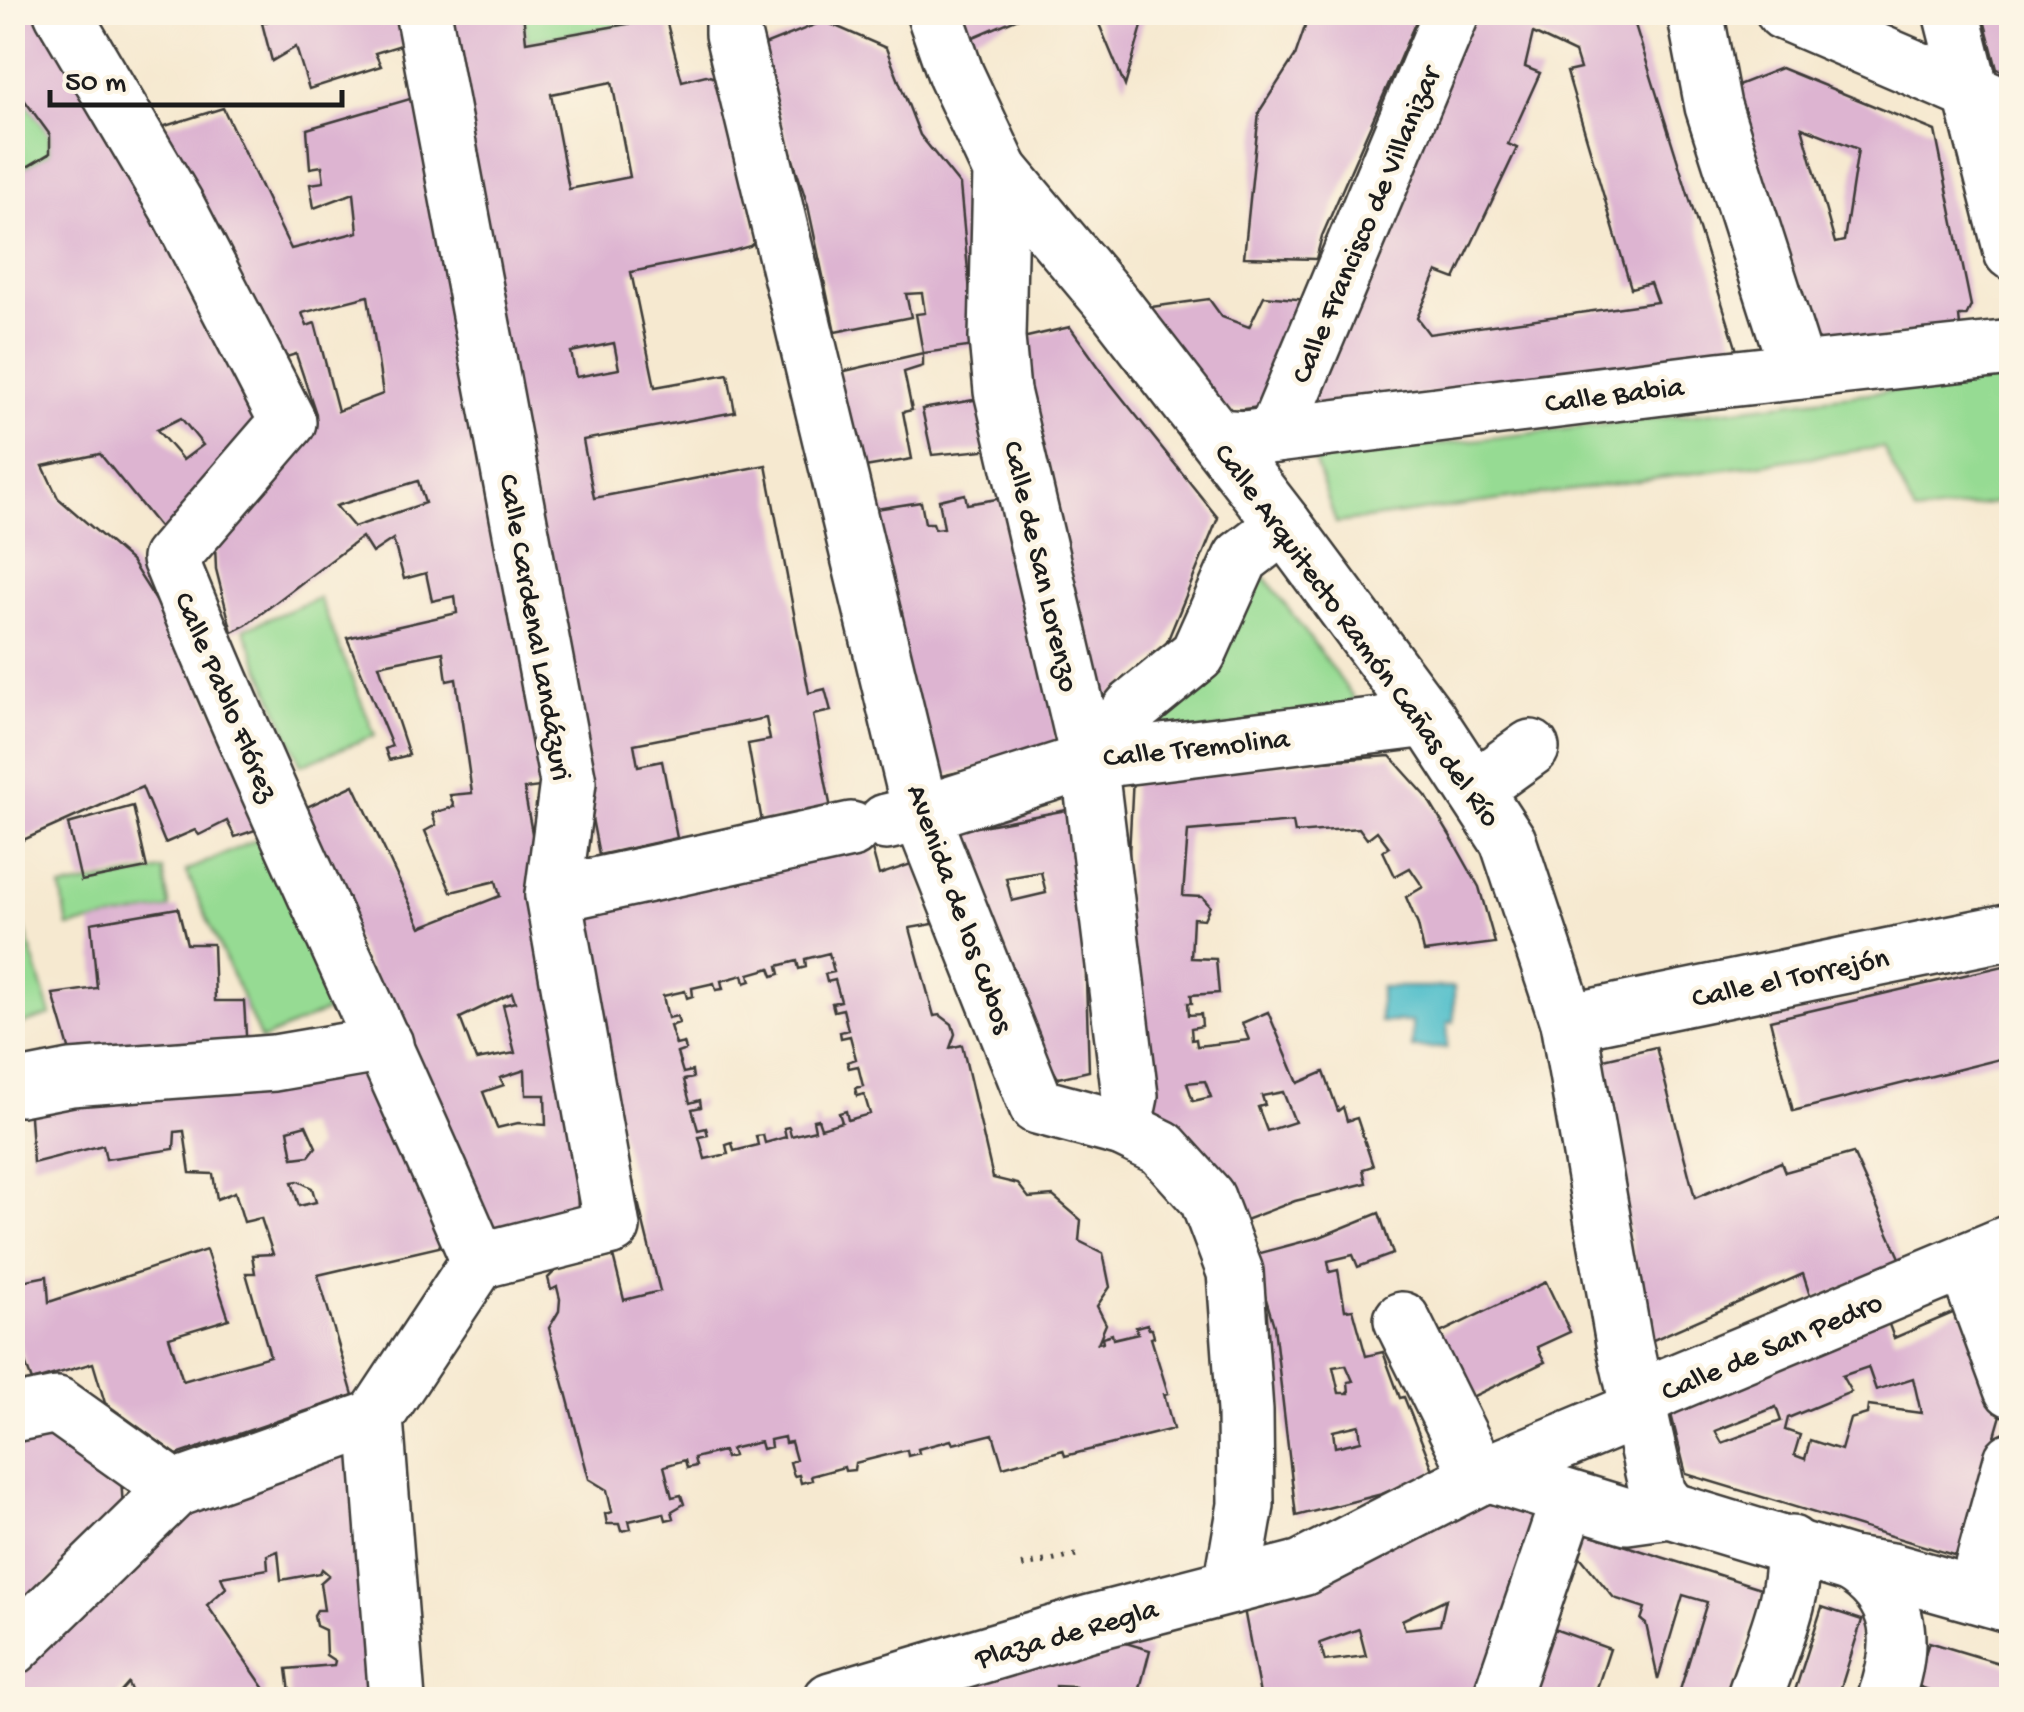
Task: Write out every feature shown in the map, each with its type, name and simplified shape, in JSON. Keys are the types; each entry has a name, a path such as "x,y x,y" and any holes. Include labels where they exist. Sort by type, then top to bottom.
{"street":[{"name":"Calle Pablo Flórez","path":"62,12 176,205 288,422 170,559 228,704 385,1044 479,1261"},
{"name":"Calle Cardenal Landázuri","path":"424,12 568,782 553,896 612,1227 479,1261"},
{"name":"Avenida de los Cubos","path":"733,12 733,34 882,823 1036,1106 1123,1128 1162,1148 1207,1198 1234,1272 1245,1411 1246,1505 1232,1586"},
{"name":"Calle de San Lorenzo","path":"934,12 956,75 1000,171 996,338 1002,391 1089,761 1130,1096 1123,1128"},
{"name":"Calle Francisco de Villanizar","path":"1275,435 1452,12"},
{"path":"1695,12 1713,106 1798,371"},
{"path":"1784,12 1992,102"},
{"path":"1951,12 1992,102 2012,252"},
{"name":"Calle Arquitecto Ramón Cañas del Río","path":"1000,171 1116,308 1284,525 1428,719 1508,841 1568,1022 1638,1410 1658,1494 1670,1510"},
{"name":"Calle Babia","path":"1217,437 1244,439 2012,348"},
{"name":"Calle Tremolina","path":"1089,761 1132,708 1198,654 1241,558 1284,525"},
{"name":"Calle Tremolina","path":"1089,761 1428,719"},
{"path":"1474,789 1531,748"},
{"path":"553,896 882,823 1089,761"},
{"name":"Calle el Torrejón","path":"1568,1022 2012,930"},
{"path":"16,1087 70,1078 274,1063 385,1044"},
{"path":"1989,1252 2012,1389"},
{"name":"Calle de San Pedro","path":"1302,1568 1484,1476 1638,1410 1652,1394 1667,1386 1989,1252"},
{"path":"12,1648 175,1489 374,1418 479,1261"},
{"path":"1402,1320 1484,1476 1628,1516 1670,1510 1852,1564 1993,1600 2012,1460"},
{"path":"12,1414 57,1404 175,1489"},
{"path":"374,1418 398,1700"},
{"path":"1500,1700 1568,1498"},
{"path":"1754,1700 1790,1586 1794,1562 1791,1544"},
{"path":"1852,1564 1871,1576 1889,1600 1897,1624 1895,1665 1885,1700"},
{"name":"Plaza de Regla","path":"830,1700 1090,1622 1302,1568"}],"path":[{"path":"1022,1566 1078,1556"}],"green space":[{"path":"523,13 642,13 644,21 526,42"},
{"path":"12,83 50,135 50,153 13,176"},
{"path":"2004,377 2011,412 2011,501 1915,514 1883,447 1336,523 1314,459"},
{"path":"1265,577 1362,709 1147,739 1149,713 1242,595"},
{"path":"319,598 375,735 301,765 244,629"},
{"path":"265,836 340,1005 261,1040 186,871"},
{"path":"163,870 170,909 68,927 61,888"},
{"path":"20,914 51,1015 13,1027 13,916"}],"water":[{"path":"1380,987 1454,987 1454,1022 1448,1022 1447,1048 1412,1048 1412,1022 1380,1022"}],"building":[{"path":"12,12 46,12 273,422 170,540 100,454 43,466 58,498 131,561 181,640 267,826 235,837 227,821 199,835 195,830 165,843 142,787 12,845 12,176 50,153 50,135 12,83","holes":["181,418 203,445 183,460 157,430"]},
{"path":"294,12 415,12 421,39 375,53 381,66 309,89 296,47 272,61 262,23"},
{"path":"438,12 523,12 526,42 644,21 642,12 664,12 682,81 706,75 719,79 757,240 726,253 631,272 655,387 728,374 735,412 583,440 594,498 766,465 809,693 825,689 831,711 813,715 831,809 762,822 748,744 770,740 766,718 634,744 638,766 662,761 677,838 599,855","holes":["612,82 630,177 569,189 551,94","614,343 619,369 576,377 571,352"]},
{"path":"963,12 1032,12 969,39"},
{"path":"1094,12 1146,12 1125,86"},
{"path":"1310,12 1374,12 1382,16 1383,12 1420,12 1322,236 1316,259 1244,257 1259,112 1295,56"},
{"path":"1467,12 1631,12 1738,354 1308,410","holes":["1533,33 1575,53 1580,69 1567,72 1631,288 1650,283 1657,302 1429,334 1417,318 1437,272 1455,279 1517,148 1508,144 1540,73 1525,67"]},
{"path":"1982,12 2012,12 2012,75 1997,69"},
{"path":"824,21 886,48 920,135 960,185 975,346 923,353 916,314 925,313 922,293 906,294 911,317 835,332 808,206 757,48"},
{"path":"1781,68 1935,131 1971,306 1966,316 1959,316 1960,326 1829,346 1800,327 1733,87","holes":["1802,127 1858,149 1844,241 1835,243"]},
{"path":"427,94 555,785 524,789 574,1087 578,1211 488,1234 298,811 354,785 421,927 500,896 496,881 451,892 425,831 436,825 432,813 454,807 450,795 472,793 456,679 447,681 443,652 379,665 409,755 389,760 385,749 392,746 347,638 457,613 455,596 432,601 426,573 404,579 393,539 372,553 362,537 232,632 216,569 215,544 282,452 316,414 296,354 270,362 152,130 223,108 291,249 358,232 354,193 314,208 310,184 324,182 322,166 310,168 307,129","holes":["368,296 383,394 338,411 315,323 307,326 302,313","418,481 425,503 354,527 336,506","512,993 515,1002 503,1005 515,1053 476,1060 460,1018","525,1070 526,1095 545,1095 546,1125 518,1123 497,1128 483,1092 504,1085 500,1078"]},
{"path":"1264,296 1308,300 1259,407 1222,412 1144,308 1209,299 1222,317 1249,327"},
{"path":"1070,327 1218,518 1162,654 1104,700 1097,701 1010,341"},
{"path":"923,353 923,366 904,372 912,410 903,412 912,459 853,469 832,374"},
{"path":"985,398 995,449 932,455 922,409"},
{"path":"965,494 967,504 1003,498 1052,704 1057,749 933,778 863,511 921,502 925,523 933,523 935,529 944,528 939,500"},
{"path":"1390,756 1426,796 1452,839 1479,887 1495,943 1424,952 1406,897 1423,887 1410,868 1395,876 1383,851 1389,847 1377,831 1367,839 1359,828 1295,833 1293,822 1188,831 1183,896 1202,897 1210,906 1204,919 1193,918 1191,958 1216,959 1219,993 1191,995 1189,1015 1201,1014 1202,1026 1191,1028 1192,1040 1196,1039 1197,1046 1249,1040 1242,1023 1268,1012 1298,1083 1324,1072 1338,1111 1343,1107 1347,1121 1357,1118 1373,1166 1363,1169 1366,1183 1295,1201 1240,1222 1136,1103 1124,955 1133,775","holes":["1205,1081 1211,1097 1193,1101 1187,1083","1283,1092 1295,1122 1267,1131 1258,1107 1265,1105 1262,1096"]},
{"path":"133,806 147,868 81,881 68,824"},
{"path":"1072,809 1083,886 1089,1071 1058,1078 1024,1019 950,832","holes":["1041,872 1046,893 1012,901 1006,878"]},
{"path":"868,835 879,875 917,862 933,924 910,928 934,1016 940,1015 952,1024 955,1034 950,1048 962,1045 993,1178 1018,1184 1029,1198 1053,1196 1081,1220 1079,1241 1103,1253 1110,1287 1097,1306 1106,1324 1098,1343 1112,1334 1113,1339 1138,1333 1136,1327 1147,1324 1152,1329 1173,1429 1065,1456 1063,1450 1003,1467 993,1434 953,1444 951,1440 918,1449 919,1453 908,1456 907,1450 855,1463 854,1470 845,1471 844,1467 811,1476 812,1480 801,1483 790,1462 796,1460 791,1442 785,1443 784,1437 770,1440 771,1447 762,1449 760,1442 731,1449 733,1456 725,1458 723,1451 694,1458 696,1466 687,1468 685,1460 664,1466 672,1497 681,1495 684,1504 672,1511 674,1518 666,1520 664,1513 629,1521 631,1529 621,1531 619,1524 607,1524 605,1514 612,1512 607,1490 589,1479 549,1328 559,1311 560,1299 557,1287 551,1290 548,1278 556,1270 613,1256 624,1300 660,1291 567,914","holes":["829,953 834,972 825,974 827,982 835,980 841,1001 832,1003 834,1011 843,1009 848,1030 840,1032 841,1038 850,1036 856,1059 847,1062 849,1068 858,1066 863,1086 855,1088 857,1096 864,1094 870,1114 848,1120 846,1111 839,1113 842,1122 821,1128 818,1119 813,1120 815,1130 791,1136 789,1127 784,1128 786,1137 765,1143 763,1135 756,1136 758,1145 734,1151 732,1143 726,1145 728,1154 705,1159 699,1137 708,1135 706,1128 698,1130 692,1109 701,1107 700,1100 690,1103 684,1080 693,1078 692,1071 683,1073 677,1053 686,1050 684,1043 676,1045 670,1026 679,1023 677,1016 668,1018 663,996 685,991 687,998 693,996 692,988 714,983 716,990 723,989 721,981 743,975 745,983 751,981 749,974 770,968 773,976 780,974 778,966 797,961 799,969 806,967 805,959"]},
{"path":"178,908 187,944 213,944 215,1001 244,1001 247,1052 73,1062 53,994 97,988 91,923"},
{"path":"2012,964 2012,1056 1793,1111 1770,1020"},
{"path":"1656,1047 1695,1198 1781,1162 1785,1172 1853,1153 1905,1269 1811,1299 1803,1274 1651,1341 1595,1061"},
{"path":"378,1059 447,1226 439,1247 318,1275 353,1395 177,1455 105,1403 93,1363 32,1381 12,1328 12,1283 47,1276 49,1302 206,1250 229,1319 169,1337 183,1381 270,1356 246,1273 255,1273 252,1255 273,1254 261,1218 244,1222 235,1192 217,1199 213,1174 190,1173 184,1131 175,1132 174,1149 106,1159 103,1145 33,1163 29,1101","holes":["306,1125 316,1147 309,1156 293,1158 288,1130","292,1182 312,1188 316,1202 299,1206"]},
{"path":"1379,1213 1393,1254 1358,1267 1353,1255 1328,1261 1330,1272 1338,1270 1345,1310 1353,1309 1366,1356 1383,1352 1434,1472 1382,1494 1296,1516 1274,1326 1253,1255 1320,1237","holes":["1346,1365 1353,1381 1348,1382 1349,1393 1339,1393 1333,1367","1359,1425 1361,1441 1335,1447 1333,1431"]},
{"path":"1546,1282 1570,1332 1537,1347 1545,1362 1455,1405 1423,1341"},
{"path":"1962,1309 2001,1415 1960,1557 1686,1474 1669,1406 1884,1311 1894,1338","holes":["1868,1367 1876,1390 1913,1378 1921,1413 1868,1406 1867,1414 1850,1419 1841,1450 1810,1440 1805,1459 1794,1455 1800,1435 1785,1430 1788,1418 1851,1392 1842,1376","1776,1407 1781,1421 1722,1443 1715,1431"]},
{"path":"54,1428 121,1478 123,1508 12,1617 12,1439"},
{"path":"367,1446 388,1700 291,1700 287,1669 334,1665 335,1661 326,1655 325,1630 316,1626 314,1615 317,1610 324,1610 320,1583 329,1575 322,1569 320,1573 281,1580 278,1551 267,1555 268,1569 221,1577 226,1588 207,1605 265,1689 265,1700 135,1700 128,1683 113,1700 12,1700 12,1678 76,1610 197,1502"},
{"path":"1478,1499 1549,1521 1490,1700 1261,1700 1244,1609","holes":["1446,1599 1440,1625 1405,1629 1402,1620","1359,1629 1366,1656 1325,1661 1320,1643"]},
{"path":"1572,1529 1764,1589 1730,1700 1677,1700 1707,1602 1683,1595 1658,1679 1646,1624 1641,1620 1645,1608 1614,1598 1568,1542"},
{"path":"1822,1607 1862,1620 1837,1700 1792,1700"},
{"path":"1540,1624 1610,1649 1593,1700 1514,1700"},
{"path":"1091,1633 1150,1650 1137,1700 1072,1700 1075,1687 1056,1686 1057,1700 890,1700"},
{"path":"1929,1642 2012,1667 2012,1700 1956,1700 1915,1685"}]}
